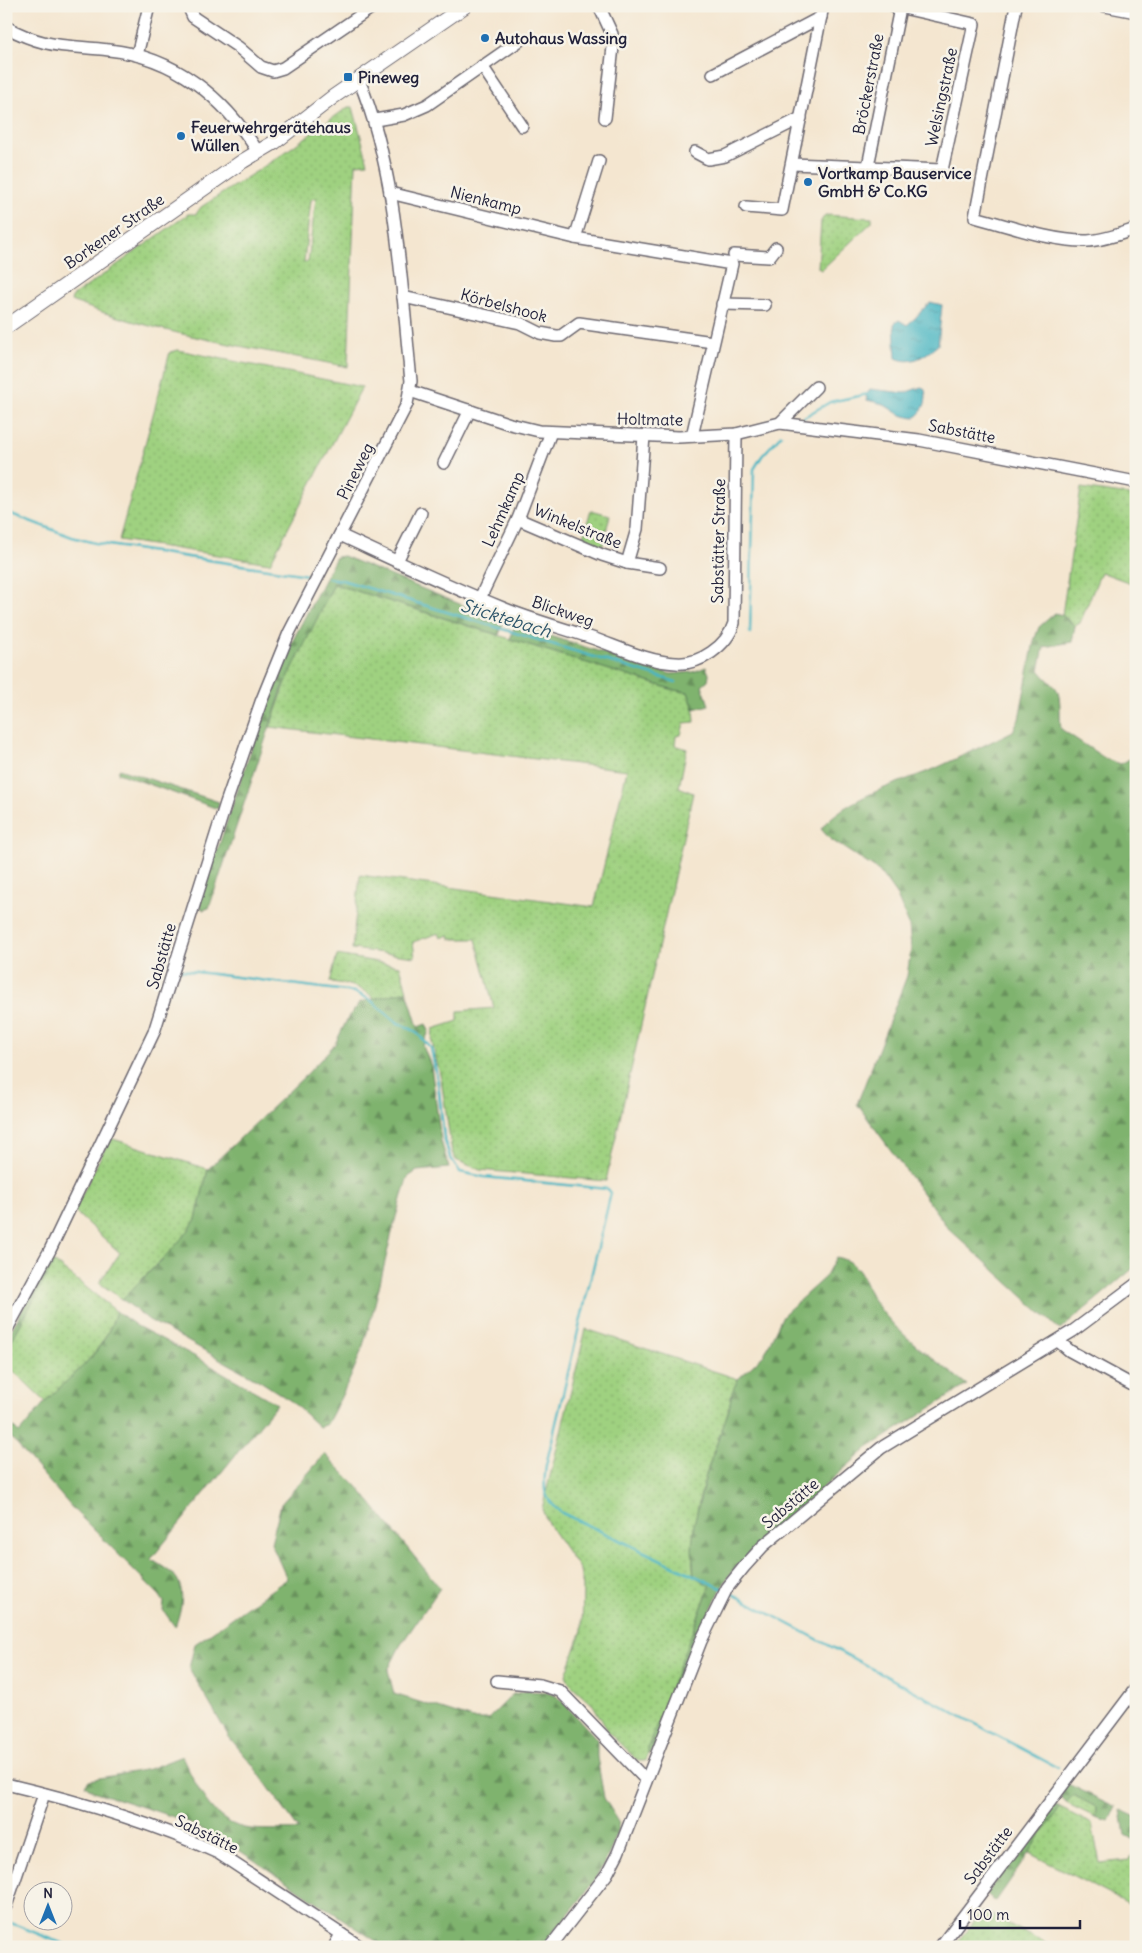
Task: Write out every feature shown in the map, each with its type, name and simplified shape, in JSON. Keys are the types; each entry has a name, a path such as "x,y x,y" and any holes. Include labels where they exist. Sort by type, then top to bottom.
{"main road":[{"name":"Borkener Straße","path":"6,327 241,163 275,142 333,97 465,6"}],"street":[{"path":"137,55 149,6"},
{"path":"190,10 194,17 238,47 261,67 273,71 283,68 358,11 374,6"},
{"path":"599,6 612,34 613,47 605,118"},
{"path":"1016,6 975,217 1057,237 1087,241 1109,238 1136,228"},
{"path":"1105,6 1136,12"},
{"name":"Welsingstraße","path":"792,164 942,170 974,24 897,7"},
{"name":"Bröckerstraße","path":"868,166 897,7"},
{"path":"713,74 822,12"},
{"path":"746,207 782,210 822,12"},
{"path":"6,27 22,35 51,44 108,49 137,55 176,70 204,88 226,108 258,152"},
{"path":"375,120 417,110 519,41"},
{"path":"482,66 522,126"},
{"name":"Pineweg","path":"318,579 403,412 410,391 403,297 390,193 375,120 359,80"},
{"path":"695,152 708,159 725,156 801,118"},
{"path":"575,238 599,161"},
{"name":"Nienkamp","path":"390,193 575,238 734,256 769,257 776,248"},
{"path":"692,436 734,256"},
{"name":"Körbelshook","path":"403,297 520,323 540,333 556,336 561,336 579,323 713,342"},
{"path":"722,304 765,305"},
{"path":"780,423 816,387"},
{"name":"Holtmate","path":"410,391 510,424 552,432 692,436 736,434 780,423"},
{"path":"444,463 470,410"},
{"name":"Sabstätte","path":"780,423 919,440 1136,482"},
{"name":"Lehmkamp","path":"480,598 518,519 552,432"},
{"name":"Sabstätter Straße","path":"721,645 731,633 734,623 736,434"},
{"name":"Winkelstraße","path":"627,564 637,529 644,436"},
{"path":"397,561 421,513"},
{"name":"Winkelstraße","path":"518,519 627,564 660,568"},
{"name":"Blickweg","path":"340,536 518,613 666,662 677,663 696,660 721,645"},
{"name":"Sabstätte","path":"6,1331 52,1244 154,1032 226,802 261,702 288,633 318,579"},
{"name":"Sabstätte","path":"550,1947 607,1874 618,1853 714,1612 728,1588 757,1553 881,1448 1058,1341 1136,1284"},
{"path":"1058,1341 1070,1351 1136,1386"},
{"path":"496,1682 540,1685 560,1691 646,1780"},
{"name":"Sabstätte","path":"940,1947 1136,1688"},
{"name":"Sabstätte","path":"6,1784 141,1823 210,1850 361,1947"},
{"path":"6,1906 44,1794"},
{"path":"334,1947 341,1934"}],"green space":[{"path":"348,107 353,107 368,163 356,164 348,367 173,332 104,313 71,301 72,297 188,214 196,214 201,207 277,158","holes":["316,198 308,262 304,262 311,200"]},
{"path":"825,215 872,218 872,222 821,270 818,268 821,221"},
{"path":"178,350 362,387 270,563 119,540 170,352"},
{"path":"1081,488 1136,496 1136,585 1101,572 1080,623 1075,626 1062,615"},
{"path":"591,510 610,515 602,548 582,540"},
{"path":"343,556 467,607 504,620 499,635 334,584 282,690 209,908 203,910 200,906 201,899 279,667 336,557"},
{"path":"334,584 674,690 688,692 694,709 695,722 684,723 681,735 676,736 675,745 687,749 679,787 693,793 606,1181 480,1170 456,1160 452,1152 441,1079 432,1042 433,1029 458,1021 458,1011 494,1008 476,939 450,939 449,935 441,938 439,933 413,942 415,957 352,949 360,875 594,907 627,770 270,727 291,668"},
{"path":"1055,613 1062,615 1075,626 1072,642 1044,647 1039,670 1058,692 1061,729 1106,759 1121,764 1136,755 1136,1266 1060,1330 948,1228 857,1104 907,976 911,949 909,925 897,896 879,871 830,839 821,829 831,818 857,801 889,786 934,769 1013,731 1019,719 1034,641 1039,627"},
{"path":"515,625 671,674 693,672 706,667 709,674 708,680 702,685 709,705 694,709 688,692 674,690 510,639"},
{"path":"119,769 219,802 218,809 118,773"},
{"path":"337,955 400,966 407,991 374,999 359,988 330,982"},
{"path":"407,991 418,1027 426,1024 429,1031 423,1046 431,1066 441,1141 449,1168 417,1171 408,1177 362,1348 349,1381 327,1424 319,1427 291,1401 260,1381 149,1320 122,1299 167,1255 196,1219 208,1169 308,1073 335,1044 348,1018 361,1002"},
{"path":"110,1138 208,1169 196,1219 186,1235 122,1299 99,1283 120,1253 74,1211"},
{"path":"836,1257 852,1264 857,1269 870,1295 895,1326 967,1385 868,1448 759,1543 739,1564 727,1578 712,1607 655,1748 648,1755 648,1747 710,1586 694,1576 692,1548 694,1524 707,1471 729,1409 732,1392 738,1379 764,1355 783,1315 825,1277"},
{"path":"49,1260 54,1262 6,1351 6,1340"},
{"path":"54,1262 116,1311 104,1339 88,1361 46,1402 6,1364 6,1351"},
{"path":"116,1311 137,1326 194,1356 277,1404 151,1559 172,1573 180,1585 182,1597 175,1627 163,1610 164,1602 160,1596 74,1510 6,1432 6,1420 19,1433 46,1401 88,1361 104,1340"},
{"path":"586,1329 738,1379 709,1464 695,1521 692,1559 694,1576 710,1585 645,1761 638,1761 609,1733 593,1705 570,1684 566,1675 582,1630 583,1587 580,1570 547,1522 542,1509"},
{"path":"325,1454 356,1485 440,1588 400,1646 388,1670 394,1694 473,1719 488,1719 513,1694 527,1691 546,1692 558,1697 597,1739 597,1757 604,1798 619,1822 615,1840 608,1857 588,1889 541,1947 385,1947 225,1841 183,1820 93,1791 85,1785 89,1780 149,1769 182,1756 205,1800 232,1824 244,1828 299,1830 252,1764 229,1737 189,1668 195,1644 287,1579 271,1543 281,1504"},
{"path":"1068,1784 1116,1807 1109,1821 1095,1817 1096,1807 1073,1795 1066,1803 1059,1796"},
{"path":"1073,1794 1096,1807 1095,1817 1066,1803"},
{"path":"1052,1803 1060,1808 996,1901 986,1894"},
{"path":"1060,1808 1092,1824 1100,1863 1129,1860 1136,1849 1136,1908 1029,1853"},
{"path":"1121,1810 1136,1817 1136,1841 1125,1835"},
{"path":"981,1913 988,1913 1052,1947 953,1947"}],"water":[{"path":"930,302 942,305 938,345 924,356 913,360 908,361 896,358 894,324 899,320 907,325"},
{"path":"921,387 924,388 926,400 923,409 914,418 900,415 883,404 867,400 866,396 870,389 904,393"}],"waterway":[{"path":"804,417 830,402 868,394"},
{"name":"Sticktebach","path":"750,633 754,469 762,456 781,435"},
{"path":"6,512 72,537 95,543 314,576"},
{"name":"Sticktebach","path":"328,578 342,580 676,682"},
{"path":"181,970 354,992 369,999 398,1023 415,1031 431,1048 438,1083 444,1138 450,1157 460,1172 484,1177 608,1189 611,1193 546,1465 545,1492 555,1508 562,1513 723,1589"},
{"path":"731,1593 1058,1768"},
{"path":"6,1921 71,1947"}],"place":[{"name":"Autohaus Wassing","path":"485,38"},
{"name":"Pineweg","path":"348,77"},
{"name":"Feuerwehrgerätehaus Wüllen","path":"181,136"},
{"name":"Vortkamp Bauservice GmbH & Co.KG","path":"808,182"}]}
